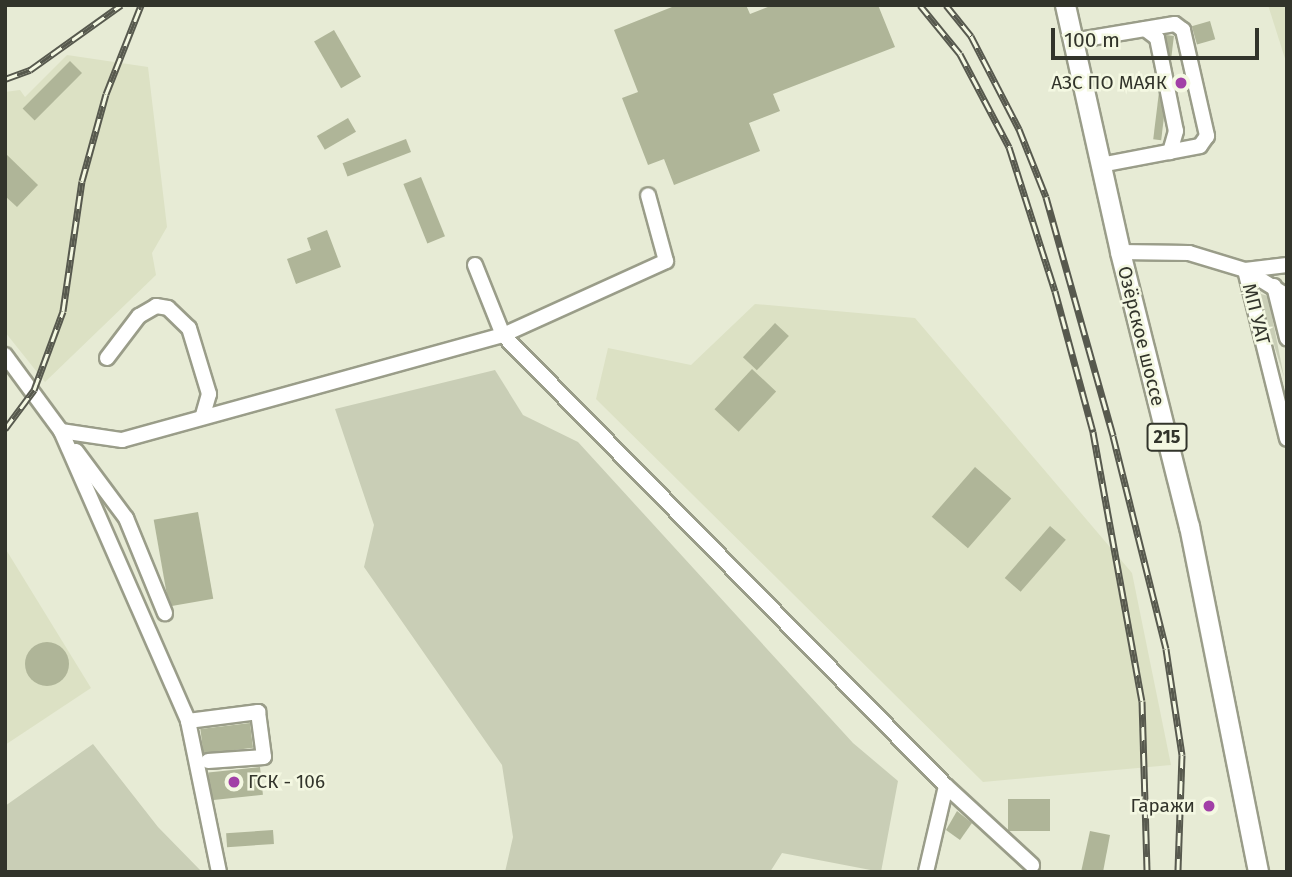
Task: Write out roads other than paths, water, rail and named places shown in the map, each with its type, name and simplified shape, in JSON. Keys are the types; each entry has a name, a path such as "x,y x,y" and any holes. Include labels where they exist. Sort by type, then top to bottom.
{"main road":[{"name":"Озёрское шоссе","path":"1065,5 1120,252 1189,526 1258,872"}],"street":[{"path":"1073,41 1175,24 1183,30 1207,136 1200,146 1100,165"},
{"path":"1144,29 1157,38 1174,117 1176,131 1170,152"},
{"path":"61,431 122,440 203,415 503,335 666,261 648,195"},
{"path":"1120,252 1189,253 1245,270 1287,296"},
{"path":"475,265 503,335 946,786 1032,865"},
{"path":"1245,270 1287,265"},
{"name":"МП УАТ","path":"1245,270 1287,439"},
{"path":"1274,286 1287,338"},
{"path":"107,358 139,316 156,306 167,308 189,328 209,394 203,415"},
{"path":"5,355 126,518 165,613"},
{"path":"61,431 188,721 219,872"},
{"path":"188,721 258,712 264,757 208,761"},
{"path":"926,872 946,786"}],"railway":[{"path":"5,79 30,70 121,5"},
{"path":"5,429 34,390 63,311 82,181 106,94 141,5"},
{"path":"920,5 960,54 1009,147 1055,291 1093,432 1142,701 1147,872"},
{"path":"946,5 971,36 1019,129 1046,197 1113,436 1166,649 1182,755 1178,872"}],"place":[{"name":"АЗС ПО МАЯК","path":"1181,83"},
{"name":"ГСК - 106","path":"234,782"},
{"name":"Гаражи","path":"1209,806"}]}
